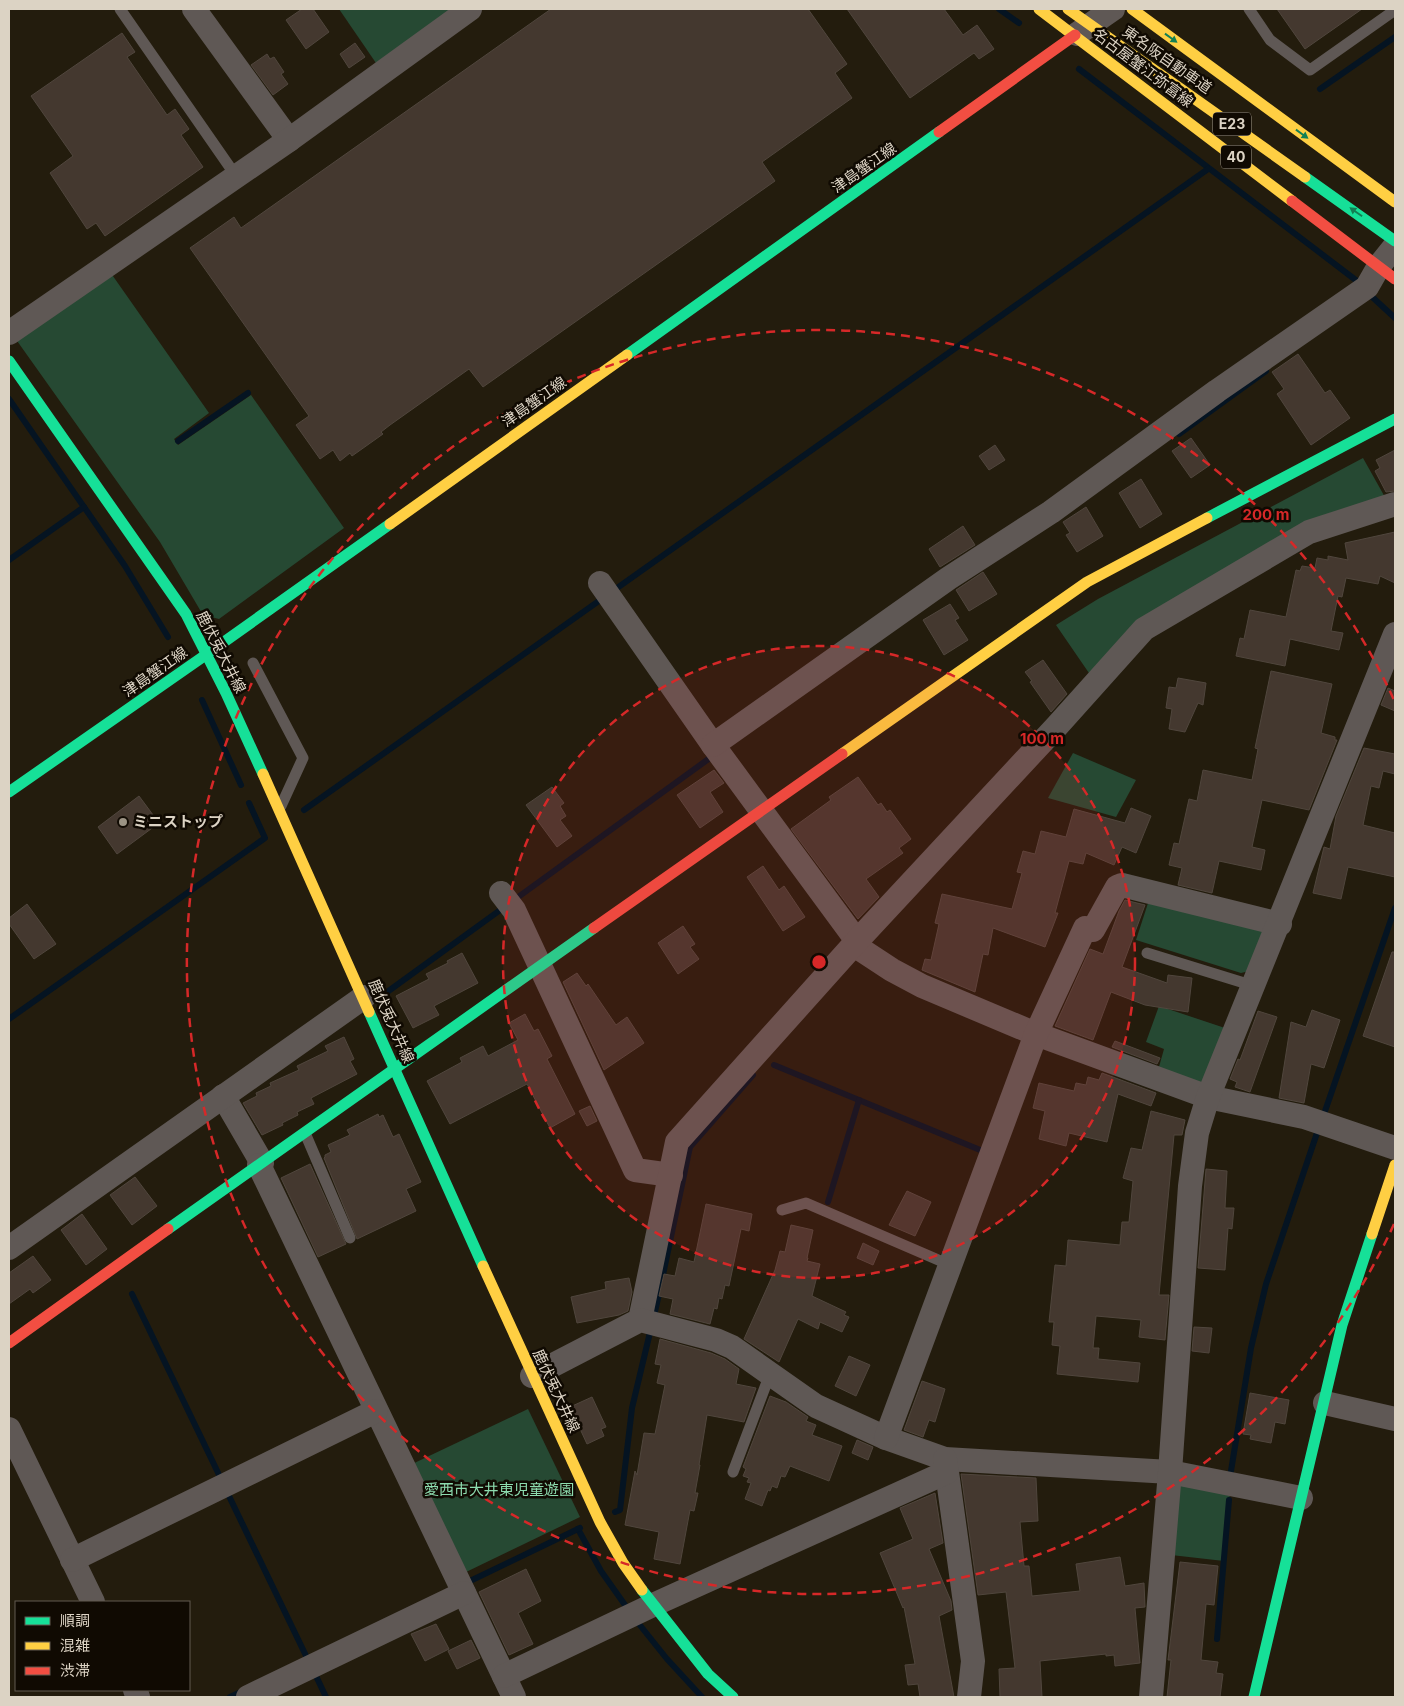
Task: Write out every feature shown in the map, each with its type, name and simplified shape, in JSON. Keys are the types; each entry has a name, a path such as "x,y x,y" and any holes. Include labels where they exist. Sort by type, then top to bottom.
{"main road":[{"name":"名古屋蟹江弥富線","path":"1039,9 1387,273"},
{"name":"東名阪自動車道","path":"1068,9 1395,240"},
{"name":"東名阪自動車道","path":"1132,9 1395,202"},
{"name":"津島蟹江線","path":"9,792 207,654 1075,36"},
{"name":"鹿伏兎大井線","path":"9,361 186,614 207,654 279,810 532,1376 600,1522 623,1563 653,1605 708,1674 733,1697"},
{"path":"9,1343 117,1264 305,1134 395,1068 1087,582 1395,420"},
{"path":"1254,1697 1342,1325 1395,1165"}],"street":[{"path":"194,9 289,140"},
{"path":"9,333 289,140 470,9"},
{"path":"1075,36 1113,9"},
{"path":"720,753 949,578 1051,512 1216,391 1387,273 1395,246"},
{"path":"648,1322 670,1175 677,1142 861,948 1144,629 1308,532 1395,504"},
{"path":"604,589 861,948 892,970 922,986 1036,1034 1208,1097 1304,1118 1395,1148"},
{"path":"1151,1697 1170,1472 1190,1186 1197,1133 1208,1097 1280,924 1395,634"},
{"path":"886,1438 1036,1034 1085,928 1093,930 1117,887 1122,885 1280,924"},
{"path":"507,902 540,966 635,1170 670,1175"},
{"path":"9,1248 227,1102 364,997"},
{"path":"227,1102 260,1164 509,1687 653,1605 946,1465"},
{"path":"532,1376 648,1322 716,1340 732,1347 816,1406 946,1465 1170,1472 1301,1498"},
{"path":"1325,1403 1395,1419"},
{"path":"72,1560 376,1411"},
{"path":"9,1429 92,1601"},
{"path":"946,1465 973,1661 969,1697"},
{"path":"248,1697 464,1593"}],"lane":[{"path":"120,9 236,176"},
{"path":"1249,9 1270,40 1310,70 1395,10"},
{"path":"253,663 302,758 279,810"},
{"path":"1147,953 1254,986"},
{"path":"305,1134 350,1238"},
{"path":"782,1210 806,1203 950,1265"},
{"path":"733,1472 770,1374"}],"green space":[{"path":"339,9 452,9 376,63"},
{"path":"108,269 209,413 174,439 178,445 251,395 344,528 219,619 203,615 160,542 15,338"},
{"path":"1363,458 1386,499 1305,530 1091,676 1056,625 1098,599"},
{"path":"1073,753 1136,780 1116,817 1048,798"},
{"path":"1150,897 1266,931 1249,971 1241,973 1136,940"},
{"path":"1159,1006 1225,1028 1201,1088 1157,1074 1164,1049 1146,1042"},
{"name":"愛西市大井東児童遊園","path":"528,1409 580,1517 462,1574 408,1466"},
{"path":"1182,1481 1230,1492 1224,1561 1171,1555 1175,1487"}],"building":[{"path":"302,9 313,9 329,32 306,49 286,20"},
{"path":"551,9 808,9 847,64 835,73 852,98 762,162 775,181 483,387 469,369 390,425 381,432 383,434 352,456 350,453 340,461 333,450 320,459 296,425 309,416 190,248 234,217 241,228"},
{"path":"847,9 944,9 963,35 977,25 994,49 979,59 974,53 910,98"},
{"path":"1277,9 1362,9 1305,49"},
{"path":"122,33 135,52 127,57 167,115 175,109 189,129 181,135 203,167 105,236 96,223 87,229 50,173 73,156 31,96"},
{"path":"355,43 365,57 349,68 340,54"},
{"path":"267,54 270,59 274,57 284,72 281,74 288,84 273,95 251,65"},
{"path":"1298,354 1325,393 1330,390 1350,418 1311,445 1277,394 1284,389 1272,372"},
{"path":"1191,438 1210,465 1191,478 1172,451"},
{"path":"995,445 1005,460 989,470 979,456"},
{"path":"1395,450 1395,491 1386,492 1375,471 1380,468 1376,460"},
{"path":"1141,479 1162,514 1140,528 1119,493"},
{"path":"1086,507 1103,536 1077,552 1066,535 1070,533 1063,522"},
{"path":"963,526 975,545 940,567 929,549"},
{"path":"1395,532 1395,583 1380,576 1378,584 1346,578 1342,597 1338,596 1331,631 1343,633 1339,650 1290,639 1285,666 1236,656 1240,638 1244,639 1250,610 1286,617 1296,570 1300,571 1302,566 1315,568 1317,558 1328,560 1328,556 1348,560 1345,543"},
{"path":"983,572 997,594 969,611 956,590"},
{"path":"950,604 959,618 955,620 968,640 944,655 923,620"},
{"path":"1043,660 1067,694 1051,712 1025,672"},
{"path":"1271,671 1332,684 1321,733 1335,737 1335,740 1337,740 1309,810 1262,800 1252,847 1265,850 1261,870 1219,861 1212,893 1178,885 1182,868 1169,865 1174,843 1179,844 1189,799 1197,801 1203,770 1252,780 1258,749 1255,748"},
{"path":"1178,678 1206,683 1203,705 1198,703 1185,732 1169,729 1172,709 1166,708 1169,687 1176,688"},
{"path":"1388,688 1395,691 1395,711 1381,705"},
{"path":"1364,748 1395,754 1395,774 1383,771 1379,788 1371,786 1363,825 1395,833 1395,877 1348,867 1341,899 1313,893 1324,847 1330,849 1336,816"},
{"path":"714,770 724,783 710,792 723,812 700,828 677,795"},
{"path":"858,777 878,805 881,803 887,812 890,810 911,839 899,848 903,853 866,879 879,897 858,919 791,829 831,800 829,797"},
{"path":"552,787 564,803 560,806 566,816 560,820 572,836 557,847 526,805"},
{"path":"139,796 159,823 117,854 98,827"},
{"path":"1131,808 1151,816 1136,853 1122,847 1114,865 1086,853 1083,864 1069,861 1055,913 1058,913 1045,947 993,928 988,955 983,954 975,992 922,970 925,959 931,960 939,924 935,923 942,894 1012,909 1022,873 1017,872 1023,851 1035,854 1041,831 1066,837 1074,809 1125,823"},
{"path":"763,866 779,890 784,886 805,917 783,931 747,877"},
{"path":"1125,900 1145,905 1122,967 1167,983 1168,975 1192,978 1188,1012 1145,1005 1111,992 1093,1040 1055,1026 1090,949 1103,954"},
{"path":"27,904 56,944 34,959 9,924 9,918"},
{"path":"683,926 695,944 690,947 699,959 678,974 658,943"},
{"path":"1392,952 1395,952 1395,1047 1363,1036"},
{"path":"462,953 478,983 434,1006 439,1015 413,1028 396,996 429,979 426,974 448,963 447,961"},
{"path":"577,973 586,986 588,984 616,1025 627,1017 644,1043 604,1070 563,982"},
{"path":"1312,1010 1340,1020 1324,1068 1311,1064 1304,1103 1279,1098 1291,1022 1306,1027"},
{"path":"1258,1011 1277,1017 1250,1092 1235,1087 1237,1082 1230,1079 1238,1059 1240,1060"},
{"path":"525,1014 534,1031 538,1029 552,1056 547,1059 575,1114 550,1128 527,1084 450,1124 427,1081 462,1062 460,1058 483,1046 488,1056 518,1040 509,1023"},
{"path":"344,1037 354,1059 350,1061 357,1074 311,1098 314,1104 297,1112 298,1115 282,1123 283,1125 262,1135 243,1103 257,1096 256,1093 271,1086 270,1083 299,1070 297,1066 328,1051 325,1046"},
{"path":"1115,1041 1160,1058 1157,1064 1112,1047"},
{"path":"1102,1073 1156,1093 1151,1106 1118,1094 1107,1142 1069,1133 1066,1146 1039,1139 1045,1111 1033,1108 1039,1083 1074,1091 1076,1083 1086,1085 1088,1077 1099,1080"},
{"path":"590,1106 597,1121 587,1126 579,1111"},
{"path":"1151,1111 1185,1120 1182,1135 1174,1135 1159,1295 1169,1295 1165,1340 1139,1337 1141,1320 1096,1316 1093,1348 1099,1348 1098,1359 1140,1363 1138,1382 1057,1374 1060,1346 1052,1345 1054,1322 1049,1322 1055,1265 1066,1266 1068,1240 1120,1245 1122,1222 1129,1222 1133,1181 1123,1178 1131,1148 1142,1150"},
{"path":"378,1114 379,1117 383,1115 393,1137 399,1134 421,1182 406,1189 416,1211 357,1239 324,1158 325,1155 331,1152 328,1145 350,1135 347,1130"},
{"path":"310,1164 346,1244 318,1257 281,1178"},
{"path":"1206,1169 1227,1171 1225,1208 1234,1208 1232,1229 1228,1228 1225,1270 1198,1268"},
{"path":"135,1177 157,1206 132,1225 110,1195"},
{"path":"907,1191 931,1202 915,1236 889,1225"},
{"path":"706,1204 752,1214 749,1231 741,1229 729,1286 725,1285 722,1299 719,1298 717,1309 714,1308 710,1324 670,1314 673,1299 659,1296 664,1274 675,1276 679,1258 694,1262"},
{"path":"82,1214 107,1249 86,1265 61,1230"},
{"path":"791,1225 813,1230 807,1261 820,1264 812,1296 846,1312 844,1315 849,1317 842,1332 820,1322 818,1329 798,1319 779,1362 744,1339 775,1270 780,1251 785,1252"},
{"path":"863,1243 879,1251 873,1265 857,1258"},
{"path":"33,1256 51,1280 33,1293 30,1289 9,1304 9,1273"},
{"path":"629,1278 632,1292 628,1311 619,1315 577,1323 571,1297 606,1289 605,1282"},
{"path":"1194,1327 1212,1328 1209,1353 1192,1351"},
{"path":"660,1339 711,1353 725,1359 739,1369 736,1384 756,1388 744,1422 707,1415 695,1493 698,1493 694,1511 690,1510 680,1564 654,1559 659,1532 625,1525 635,1471 637,1475 644,1433 655,1434 665,1385 657,1383 661,1365 655,1364"},
{"path":"849,1356 870,1365 856,1396 835,1386"},
{"path":"922,1381 945,1389 935,1422 929,1420 923,1437 904,1430"},
{"path":"1250,1393 1289,1400 1285,1424 1275,1422 1271,1443 1250,1439 1251,1435 1243,1434"},
{"path":"770,1396 786,1402 808,1417 806,1421 816,1425 812,1435 842,1446 829,1481 790,1466 785,1477 781,1476 777,1488 772,1486 770,1491 768,1490 762,1506 745,1499 751,1483 747,1482 749,1478 743,1476 746,1469 743,1467"},
{"path":"592,1397 606,1427 601,1429 604,1436 587,1444 570,1407"},
{"path":"857,1440 873,1447 868,1460 852,1453"},
{"path":"961,1474 1036,1478 1038,1521 1020,1522 1024,1566 1029,1566 1032,1596 1080,1591 1076,1564 1120,1557 1125,1586 1144,1583 1145,1607 1135,1608 1140,1663 1115,1666 1114,1655 1106,1656 1106,1654 1040,1661 1042,1697 1000,1697 999,1669 1015,1668 1006,1592 978,1595"},
{"path":"935,1493 943,1543 929,1549 951,1601 952,1610 939,1616 954,1697 920,1697 918,1684 908,1685 905,1665 915,1664 904,1607 880,1553 913,1539 900,1508"},
{"path":"1180,1562 1218,1566 1214,1605 1206,1604 1201,1660 1218,1662 1216,1673 1223,1674 1220,1697 1167,1697 1171,1660 1168,1660"},
{"path":"526,1569 541,1601 518,1613 533,1644 509,1655 479,1592"},
{"path":"436,1624 449,1649 425,1661 411,1634"},
{"path":"471,1640 480,1658 457,1669 448,1651"}],"waterway":[{"path":"999,9 1019,23"},
{"path":"1320,89 1395,37"},
{"path":"1079,69 1357,281"},
{"path":"304,810 1208,169"},
{"path":"1370,295 1395,318"},
{"path":"1179,434 1266,371"},
{"path":"178,441 248,393"},
{"path":"9,399 125,566 168,637"},
{"path":"9,560 84,507"},
{"path":"202,700 241,785"},
{"path":"383,995 714,755"},
{"path":"9,1019 265,838 249,803"},
{"path":"1323,1117 1395,908"},
{"path":"774,1065 985,1152"},
{"path":"615,1512 620,1510 632,1408 657,1303 690,1147 753,1075"},
{"path":"828,1202 859,1100"},
{"path":"1231,1471 1251,1348 1266,1284 1318,1130"},
{"path":"132,1294 222,1481"},
{"path":"228,1494 309,1662"},
{"path":"1217,1639 1229,1500"},
{"path":"468,1582 580,1528"},
{"path":"578,1529 601,1571 625,1605"},
{"path":"639,1624 667,1659 702,1697"},
{"path":"316,1676 326,1697"},
{"path":"230,1697 243,1691"}],"traffic: fast":[{"path":"627,355 939,132"},
{"path":"1305,177 1395,241"},
{"path":"9,361 186,614 226,693 263,774"},
{"path":"1207,518 1395,419"},
{"path":"9,792 390,524"},
{"path":"168,1229 594,928"},
{"path":"369,1012 483,1266"},
{"path":"1254,1697 1342,1325 1372,1234"},
{"path":"642,1590 708,1674 733,1697"}],"traffic: slow":[{"path":"1039,9 1292,201"},
{"path":"1068,9 1305,177"},
{"path":"1132,9 1395,202"},
{"path":"390,524 627,355"},
{"path":"842,754 1087,582 1207,518"},
{"path":"263,774 369,1012"},
{"path":"1372,1234 1395,1165"},
{"path":"483,1266 600,1522 623,1563 642,1590"}],"traffic: jam":[{"path":"939,132 1075,35"},
{"path":"1292,201 1395,279"},
{"path":"594,928 842,754"},
{"path":"9,1343 168,1229"}],"place":[{"name":"ミニストップ","path":"123,822"}]}
